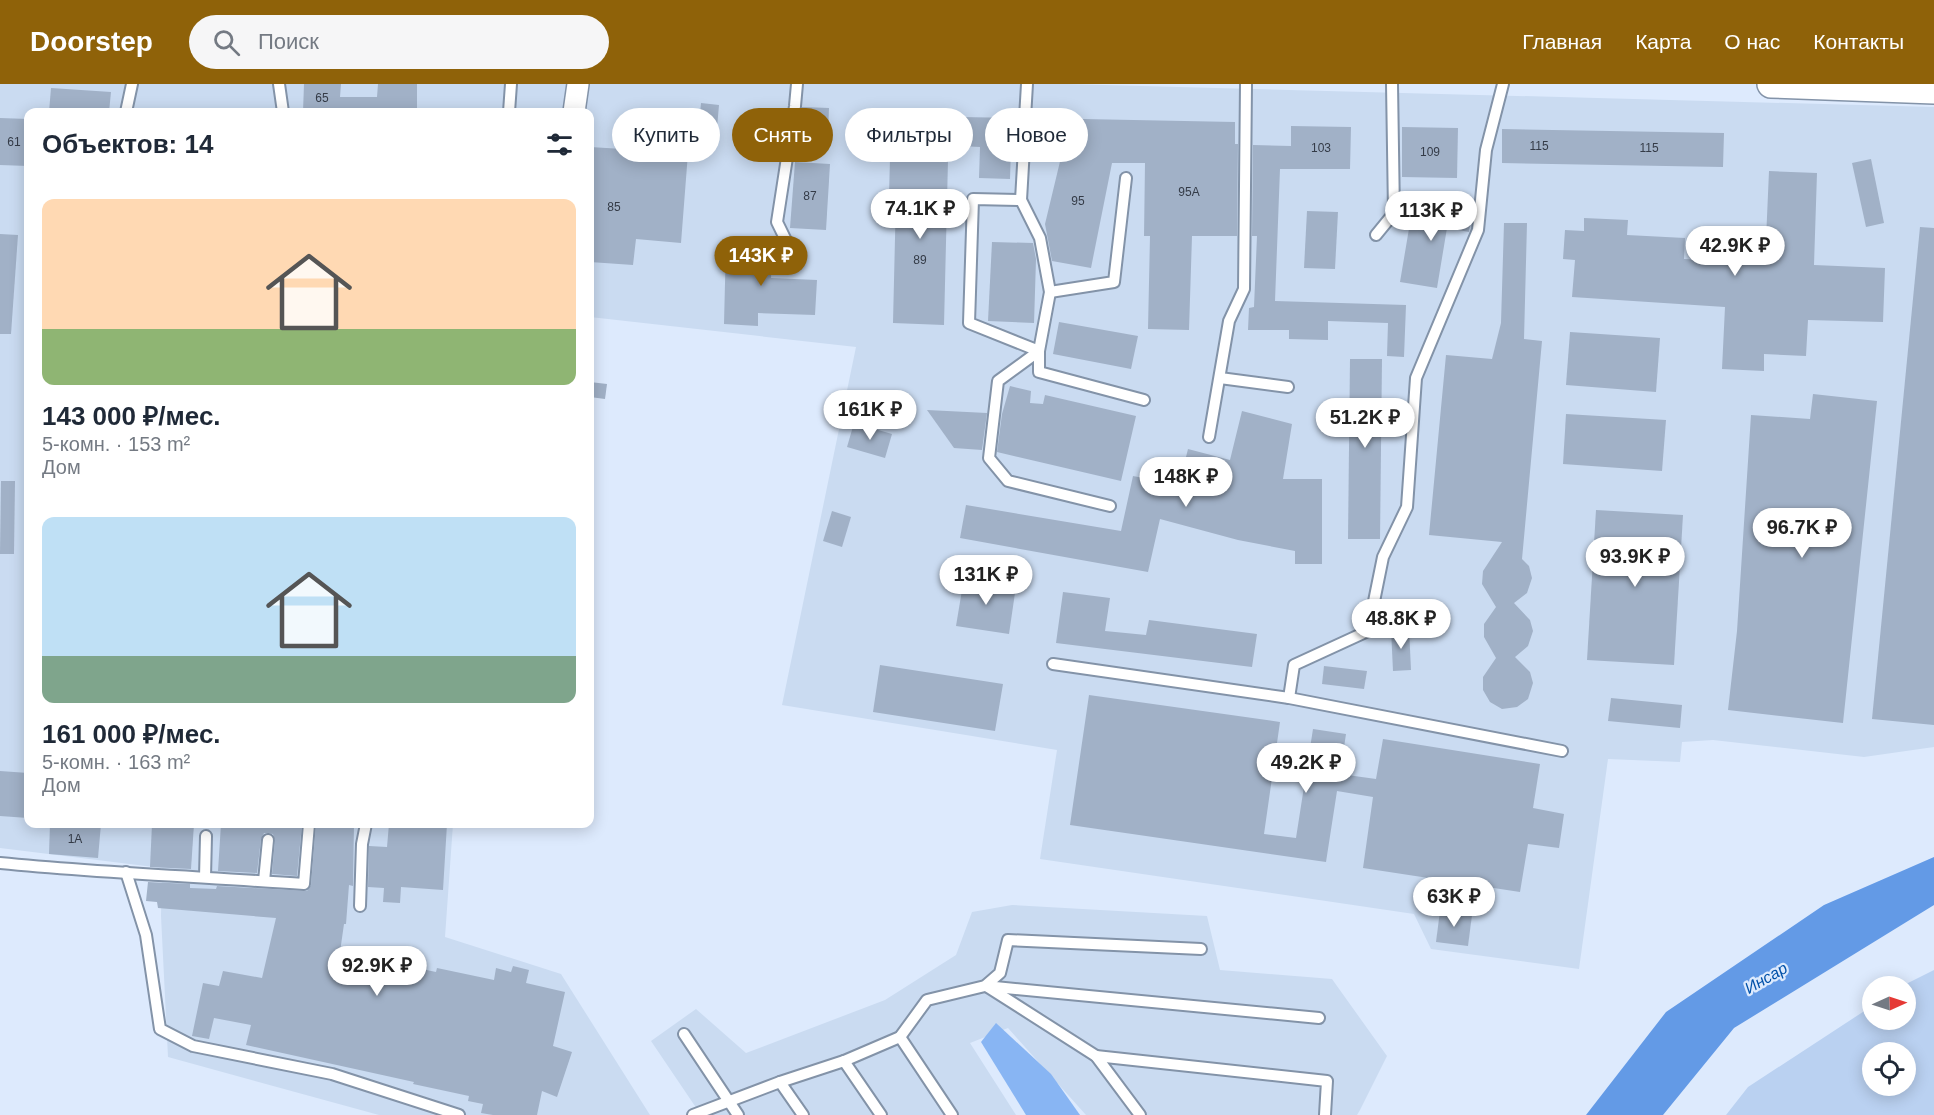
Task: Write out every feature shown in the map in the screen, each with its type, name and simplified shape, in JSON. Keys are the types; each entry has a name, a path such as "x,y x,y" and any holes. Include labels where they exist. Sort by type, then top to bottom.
{"street":[{"path":"575,108 578,84"},
{"path":"1771,84 1934,90"}],"lane":[{"path":"127,108 132,84"},
{"path":"279,84 282,108"},
{"path":"509,108 511,84"},
{"path":"797,84 777,222 797,263"},
{"path":"1026,108 1027,84"},
{"path":"1209,437 1229,321 1244,289 1246,84"},
{"path":"1376,235 1394,213 1392,84"},
{"path":"1289,698 1293,665 1368,631 1383,557 1407,507 1416,378 1478,230 1486,150 1503,84"},
{"path":"1023,162 1021,200 1040,238 1050,292 1039,351 1039,372 1144,400"},
{"path":"1050,292 1114,282 1126,178"},
{"path":"1021,200 973,199 969,323 1039,351"},
{"path":"1039,351 998,381 989,458 1008,481 1110,506"},
{"path":"1220,378 1288,387"},
{"path":"1053,664 1289,698 1562,751"},
{"path":"0,863 87,872 126,872 304,884 309,828"},
{"path":"360,906 362,844 365,828"},
{"path":"205,878 206,836"},
{"path":"264,881 268,840"},
{"path":"126,872 146,935 160,1029 193,1046 332,1074 459,1115"},
{"path":"985,986 1000,973 1008,940 1201,949"},
{"path":"985,986 1096,1056 1140,1115"},
{"path":"693,1115 844,1061 900,1037 927,1000 985,986 1319,1018"},
{"path":"684,1034 738,1115"},
{"path":"900,1037 952,1115"},
{"path":"1096,1056 1327,1081 1326,1115"},
{"path":"844,1061 881,1115"},
{"path":"780,1082 803,1115"}],"shaded area":[{"path":"0,84 567,84 564,108 24,108 24,828 453,828 445,937 561,974 650,1115 379,1115 168,1057 161,916 162,868 0,848"},
{"path":"585,84 1067,84 1934,107 1934,747 1864,757 1713,740 1682,742 1680,762 1608,759 1579,969 1431,949 1414,914 1040,859 1057,750 782,705 856,347 594,317 594,108 582,108"},
{"path":"1012,905 1207,916 1220,970 1332,979 1387,1056 1357,1115 1086,1115 1008,1028 970,1043 1016,1115 701,1115 651,1041 696,1009 746,1053 885,1000 956,955 972,912"},
{"path":"1934,970 1934,1115 1726,1115 1748,1087 1862,1013 1862,1030 1916,1030 1916,979"},
{"path":"996,1023 1051,1074 1080,1115 1026,1115 981,1042"}],"water":[{"name":"Инсар","path":"1934,857 1934,905 1734,1028 1663,1115 1586,1115 1666,1012 1824,905"}],"building":[{"path":"304,84 341,84 340,97 377,97 378,84 417,84 417,108 303,108"},
{"path":"51,88 111,92 109,108 49,108"},
{"path":"701,103 719,105 719,108 701,108"},
{"path":"973,117 985,117 985,162 1011,162 1010,179 979,178 980,147 973,147"},
{"path":"0,118 24,119 24,166 0,165"},
{"path":"1088,119 1235,122 1235,144 1238,144 1237,236 1192,236 1189,330 1148,329 1150,236 1144,236 1145,163 1112,163 1091,268 1052,261 1045,224 1060,162 1088,162"},
{"path":"1291,126 1351,127 1350,169 1280,169 1275,301 1406,305 1404,357 1387,356 1388,323 1328,321 1328,340 1289,339 1289,330 1248,330 1249,308 1254,307 1257,236 1252,236 1253,145 1291,146"},
{"path":"1402,127 1458,128 1457,178 1402,177"},
{"path":"1502,129 1724,133 1723,167 1502,163"},
{"path":"594,147 612,148 612,162 687,162 681,243 636,239 633,265 594,262"},
{"path":"1871,159 1884,223 1866,227 1852,163"},
{"path":"795,162 830,164 826,230 790,228"},
{"path":"890,162 948,162 944,325 893,323 896,196 889,196"},
{"path":"1769,171 1817,173 1814,265 1885,268 1883,322 1808,320 1806,356 1764,354 1764,371 1722,369 1725,307 1572,297 1575,260 1563,259 1565,230 1584,231 1584,218 1628,220 1627,235 1685,238 1684,259 1765,263"},
{"path":"1460,200 1473,203 1469,232 1447,228 1437,288 1400,282 1413,205 1458,212"},
{"path":"1307,211 1338,212 1335,269 1304,268"},
{"path":"1504,223 1527,223 1524,339 1542,341 1522,559 1529,566 1532,578 1527,593 1514,603 1530,620 1533,631 1528,646 1515,657 1530,672 1533,683 1528,699 1517,707 1502,709 1490,702 1483,690 1483,677 1496,658 1484,637 1484,624 1496,607 1482,584 1483,571 1502,542 1429,535 1446,355 1492,359 1501,323"},
{"path":"1920,227 1934,228 1934,725 1872,719"},
{"path":"0,234 18,235 11,334 0,334"},
{"path":"992,242 1033,243 1036,259 1034,323 988,321"},
{"path":"726,243 772,245 771,278 817,280 815,315 758,313 758,326 724,324"},
{"path":"1059,322 1138,336 1131,369 1053,354"},
{"path":"1570,332 1660,338 1656,392 1566,385"},
{"path":"1350,359 1382,359 1380,539 1348,539"},
{"path":"594,382 607,384 605,399 594,398"},
{"path":"1010,386 1031,391 1030,403 1043,404 1045,395 1136,416 1121,481 997,452 1002,414"},
{"path":"1813,394 1877,401 1843,723 1728,710 1737,631 1751,415 1810,419"},
{"path":"927,410 987,413 982,450 954,448"},
{"path":"1242,411 1292,424 1283,479 1322,479 1322,564 1295,564 1295,551 1238,540 1160,519 1148,572 960,538 966,505 1121,531 1133,476 1179,485 1188,449 1230,460"},
{"path":"1566,414 1666,420 1662,471 1563,464"},
{"path":"854,423 892,434 885,458 847,447"},
{"path":"1,481 15,481 14,554 0,554"},
{"path":"1596,510 1683,515 1674,665 1587,660"},
{"path":"832,511 851,517 842,547 823,541"},
{"path":"964,578 1016,586 1009,634 956,626"},
{"path":"1063,592 1110,598 1105,631 1146,635 1149,620 1257,634 1252,667 1056,643"},
{"path":"1409,628 1411,670 1393,671 1391,629"},
{"path":"880,665 1003,684 995,731 873,712"},
{"path":"1324,666 1367,671 1364,689 1322,684"},
{"path":"1089,695 1280,722 1264,834 1296,838 1313,729 1346,734 1340,774 1376,779 1383,739 1540,764 1533,808 1564,814 1559,848 1528,844 1520,892 1363,868 1373,797 1337,791 1326,862 1070,825"},
{"path":"1611,698 1682,705 1680,728 1608,721"},
{"path":"0,771 24,773 24,818 0,816"},
{"path":"50,828 101,828 98,858 49,854"},
{"path":"152,828 194,828 191,869 150,867"},
{"path":"221,828 302,828 297,876 272,874 275,840 273,834 268,833 264,833 261,839 257,873 218,871"},
{"path":"316,828 354,828 353,886 349,885 346,924 344,924 340,952 436,972 437,968 494,980 496,968 511,972 513,966 529,970 526,983 565,992 553,1046 572,1052 557,1097 542,1091 537,1115 481,1113 483,1104 468,1101 469,1096 246,1045 251,1025 214,1018 209,1039 192,1036 203,983 219,986 223,971 262,978 276,918 158,908 157,902 146,901 148,882 190,884 190,888 216,889 217,886 307,891 311,885"},
{"path":"389,828 447,828 443,890 401,887 400,903 383,902 384,888 368,887 369,846 387,847"},
{"path":"1440,911 1472,915 1468,946 1436,942"}]}
